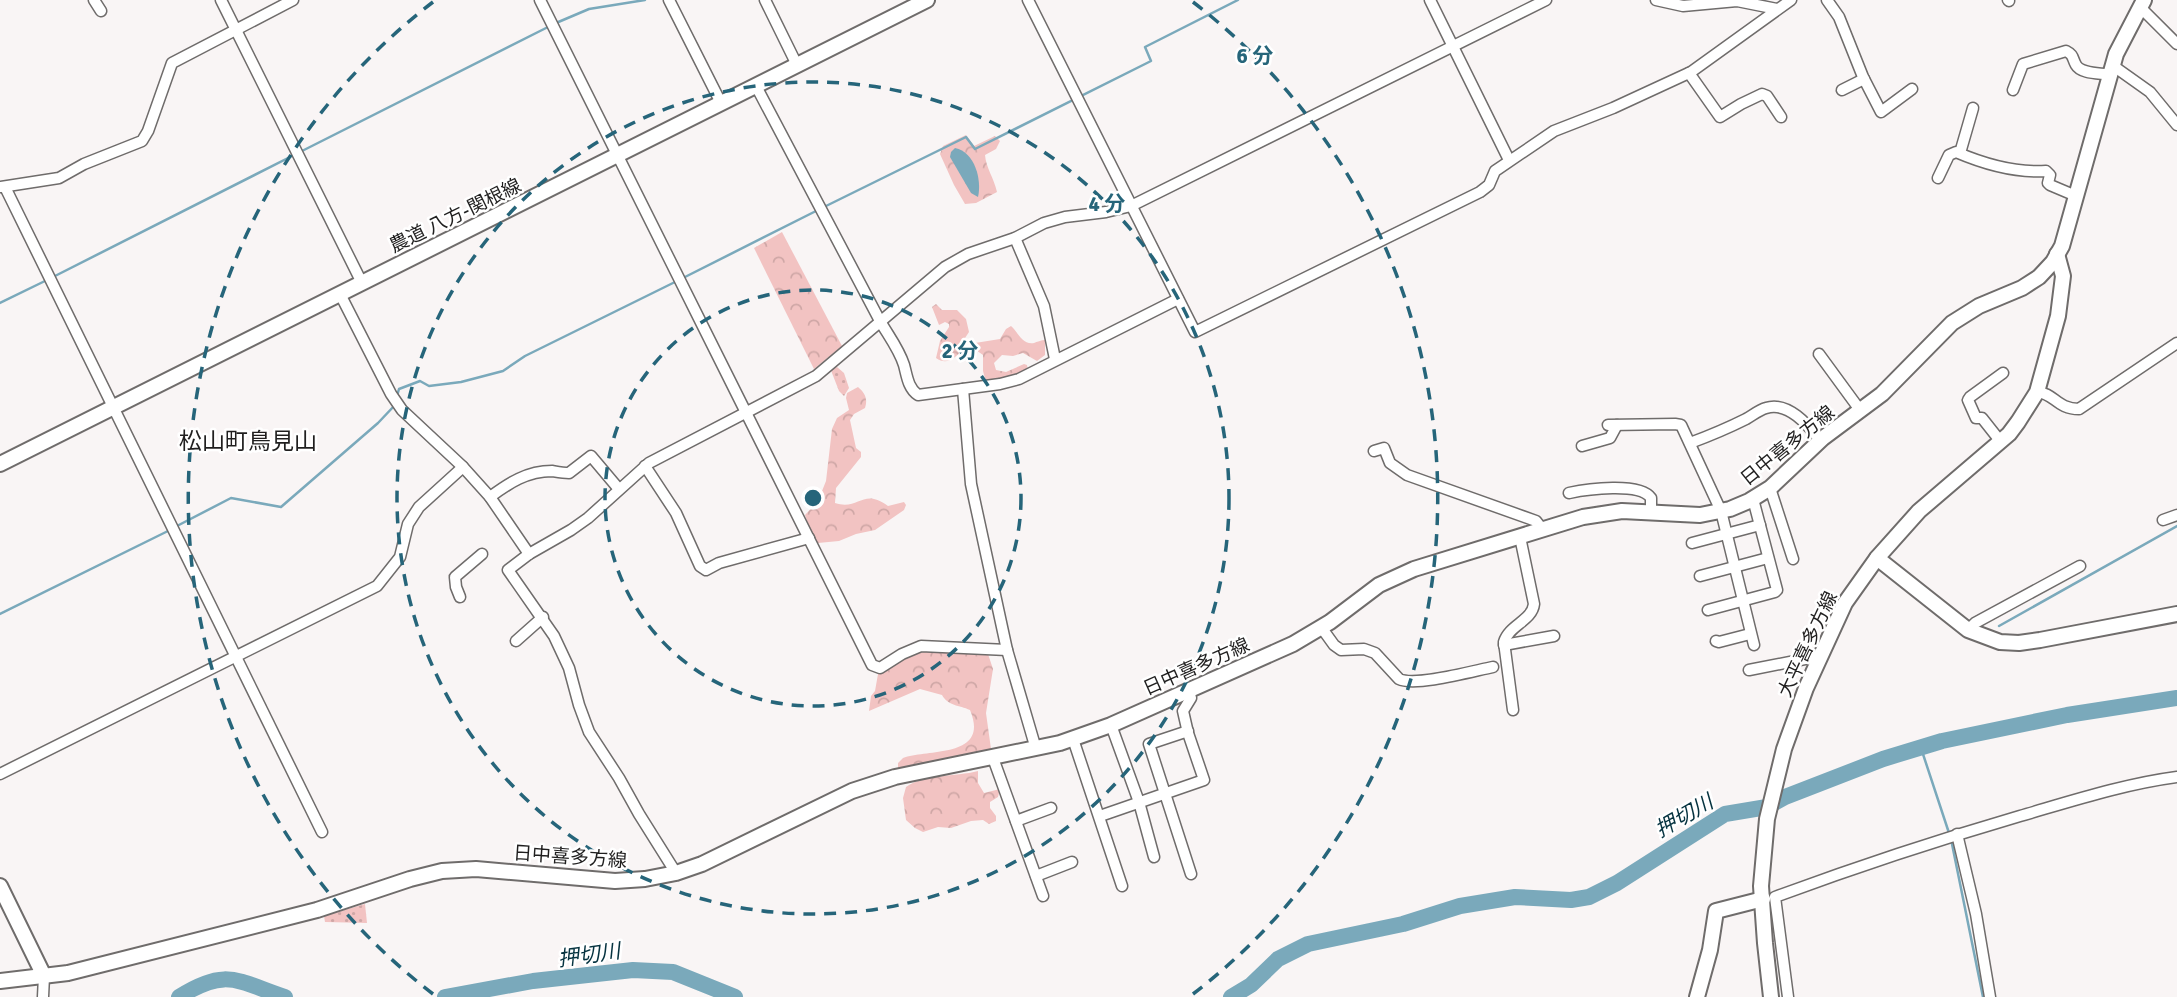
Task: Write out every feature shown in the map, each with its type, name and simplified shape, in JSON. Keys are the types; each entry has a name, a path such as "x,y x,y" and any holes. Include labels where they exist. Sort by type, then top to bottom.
{"main road":[{"name":"農道 八方-関根線","path":"0,464 927,0"},
{"name":"日中喜多方線","path":"0,981 68,973 317,910 442,871 476,869 615,881 676,873 702,864 852,791 895,777 1037,749 1111,725 1293,644 1379,585 1400,575 1595,515 1622,511 1700,515 1721,511 1753,499 1770,488 1820,440 1896,381 1952,323 1979,306 2030,284 2047,269 2062,246 2111,70 2123,37 2142,4"},
{"name":"大平喜多方線","path":"1771,997 1762,892 1767,819 1784,749 1806,688 1845,603 1877,558 1919,511 2000,442 2018,422 2037,392 2061,300 2063,276 2057,254"},
{"path":"1877,558 1968,630 2000,642 2019,643 2177,614"},
{"path":"0,886 44,976"},
{"path":"1697,997 1710,950 1716,911 1762,892"}],"street":[{"path":"94,0 101,11"},
{"path":"221,0 362,283"},
{"path":"293,0 172,63 142,141 51,180 2,187 322,832"},
{"path":"540,0 872,665 880,668 891,659 921,646 1007,650"},
{"path":"668,0 722,103"},
{"path":"765,0 797,65"},
{"path":"1028,0 1195,332 1480,192 1489,185 1495,171 1554,131 1613,108 1689,73 1791,0"},
{"path":"1430,0 1509,160"},
{"path":"676,873 589,732 569,668 555,636 508,570 529,554 571,530 645,466 816,376 945,267 968,254 1015,238 1044,223 1131,206 1546,0"},
{"path":"1656,0 1683,6 1737,1 1777,9"},
{"path":"1827,0 1839,17 1864,79 1881,112 1912,89"},
{"path":"2142,4 2177,44"},
{"path":"2013,90 2024,65 2066,51 2072,54 2080,70 2111,70 2150,92 2177,125"},
{"path":"1689,73 1720,117 1762,94 1768,96 1781,117"},
{"path":"1842,90 1864,79"},
{"path":"757,86 880,320 898,349 909,384 918,395 1018,379 1178,299"},
{"path":"1959,153 1973,108"},
{"path":"1938,178 1953,152 2013,169 2046,171 2050,175 2050,185 2076,196"},
{"path":"1015,238 1044,306 1055,359"},
{"path":"341,294 391,394 402,410 463,467 490,497 529,554"},
{"path":"2037,392 2048,395 2065,408 2079,409 2177,343"},
{"path":"1819,354 1860,410"},
{"path":"2000,442 1982,418 1976,418 1968,400 2003,373"},
{"path":"963,389 971,484 1007,650 1037,749"},
{"path":"1690,443 1767,407 1789,412 1807,423 1820,440"},
{"path":"1582,446 1610,438 1613,425 1681,425 1721,511 1754,645"},
{"path":"1374,451 1384,448 1390,463 1408,475 1536,521 1543,530"},
{"path":"490,497 511,481 523,476 552,471 569,473 591,456 618,488"},
{"path":"645,466 680,520 700,566 706,570 809,538"},
{"path":"0,774 377,586 400,557 408,524 419,507 463,467"},
{"path":"1770,488 1793,559"},
{"path":"1569,493 1592,489 1644,491 1651,498 1651,513"},
{"path":"1708,610 1777,590 1753,499"},
{"path":"2163,520 2177,515"},
{"path":"1692,543 1760,525"},
{"path":"1513,710 1504,645 1506,635 1533,610 1520,537"},
{"path":"460,597 455,577 482,554"},
{"path":"1700,576 1769,558"},
{"path":"1968,630 1975,623 2080,566"},
{"path":"516,641 543,617"},
{"path":"1321,627 1341,650 1364,649 1375,653 1404,682 1419,682 1493,667"},
{"path":"1716,641 1751,634"},
{"path":"1504,645 1554,636"},
{"path":"1749,670 1820,656"},
{"path":"1100,816 1204,779 1183,711 1191,698 1189,691"},
{"path":"1111,725 1139,803 1154,858"},
{"path":"1188,731 1149,744 1191,874"},
{"path":"1073,739 1122,886"},
{"path":"993,758 1043,896"},
{"path":"1788,997 1775,897 1957,834 2096,794 2177,777"},
{"path":"1016,821 1051,808"},
{"path":"1957,834 1976,914 1990,997"},
{"path":"1036,876 1072,862"},
{"path":"43,997 44,976"}],"green space":[{"path":"966,135 974,146 995,136 1000,141 996,149 985,155 997,192 976,203 965,204 940,154 943,146"},
{"path":"782,232 842,346 814,369 754,248"},
{"path":"936,304 942,310 957,310 966,319 969,332 963,341 963,349 947,361 936,358 940,341 949,324 945,322 939,325 932,307"},
{"path":"1011,326 1026,342 1045,340 1045,355 1037,361 1023,353 1002,355 994,363 996,370 1006,372 1024,364 1027,365 1028,371 1021,376 986,382 983,355 973,348 975,343 1000,339"},
{"path":"837,367 844,373 849,388 844,396 839,391 831,370"},
{"path":"858,387 865,396 866,405 850,420 856,448 861,452 861,457 836,488 835,503 843,505 873,499 888,506 904,502 906,505 904,510 875,530 839,541 818,543 813,539 805,515 818,501 826,481 832,429 837,418 849,410 847,393"},
{"path":"923,652 988,654 993,669 986,713 991,749 986,756 898,770 898,763 903,758 954,749 965,744 972,736 974,725 970,710 951,703 942,695 920,689 869,711 878,674 890,663"},
{"path":"978,771 978,783 984,793 1000,789 998,797 990,802 996,821 989,824 983,820 971,821 951,828 938,827 923,832 906,820 903,798 906,787 931,778"},
{"path":"365,904 367,923 325,922 324,916"}],"water":[{"path":"955,148 968,155 976,168 978,197 971,193 950,157"}],"waterway":[{"path":"556,23 589,9 645,0"},
{"path":"824,207 966,137 975,149 1151,61 1145,47 1238,0"},
{"path":"300,152 550,26"},
{"path":"53,277 294,155"},
{"path":"683,278 818,210"},
{"path":"0,303 47,280"},
{"path":"397,396 399,389 420,381 429,386 461,382 503,371 525,356 677,281"},
{"path":"175,527 231,498 281,507 395,405"},
{"path":"1999,626 2177,526"},
{"path":"0,614 170,530"},
{"name":"押切川","path":"1231,997 1251,985 1278,959 1308,944 1403,924 1460,906 1515,897 1571,900 1589,897 1617,883 1725,814 1767,807 1785,797 1883,759 1942,741 2067,715 2177,698"},
{"path":"1921,748 1949,833"},
{"path":"1951,839 1983,997"},
{"name":"押切川","path":"445,997 533,981 633,970 673,972 735,997"},
{"name":"押切川","path":"179,997 209,982 221,980 243,982 285,997"}],"district":[{"name":"松山町鳥見山","path":"248,441"}]}
